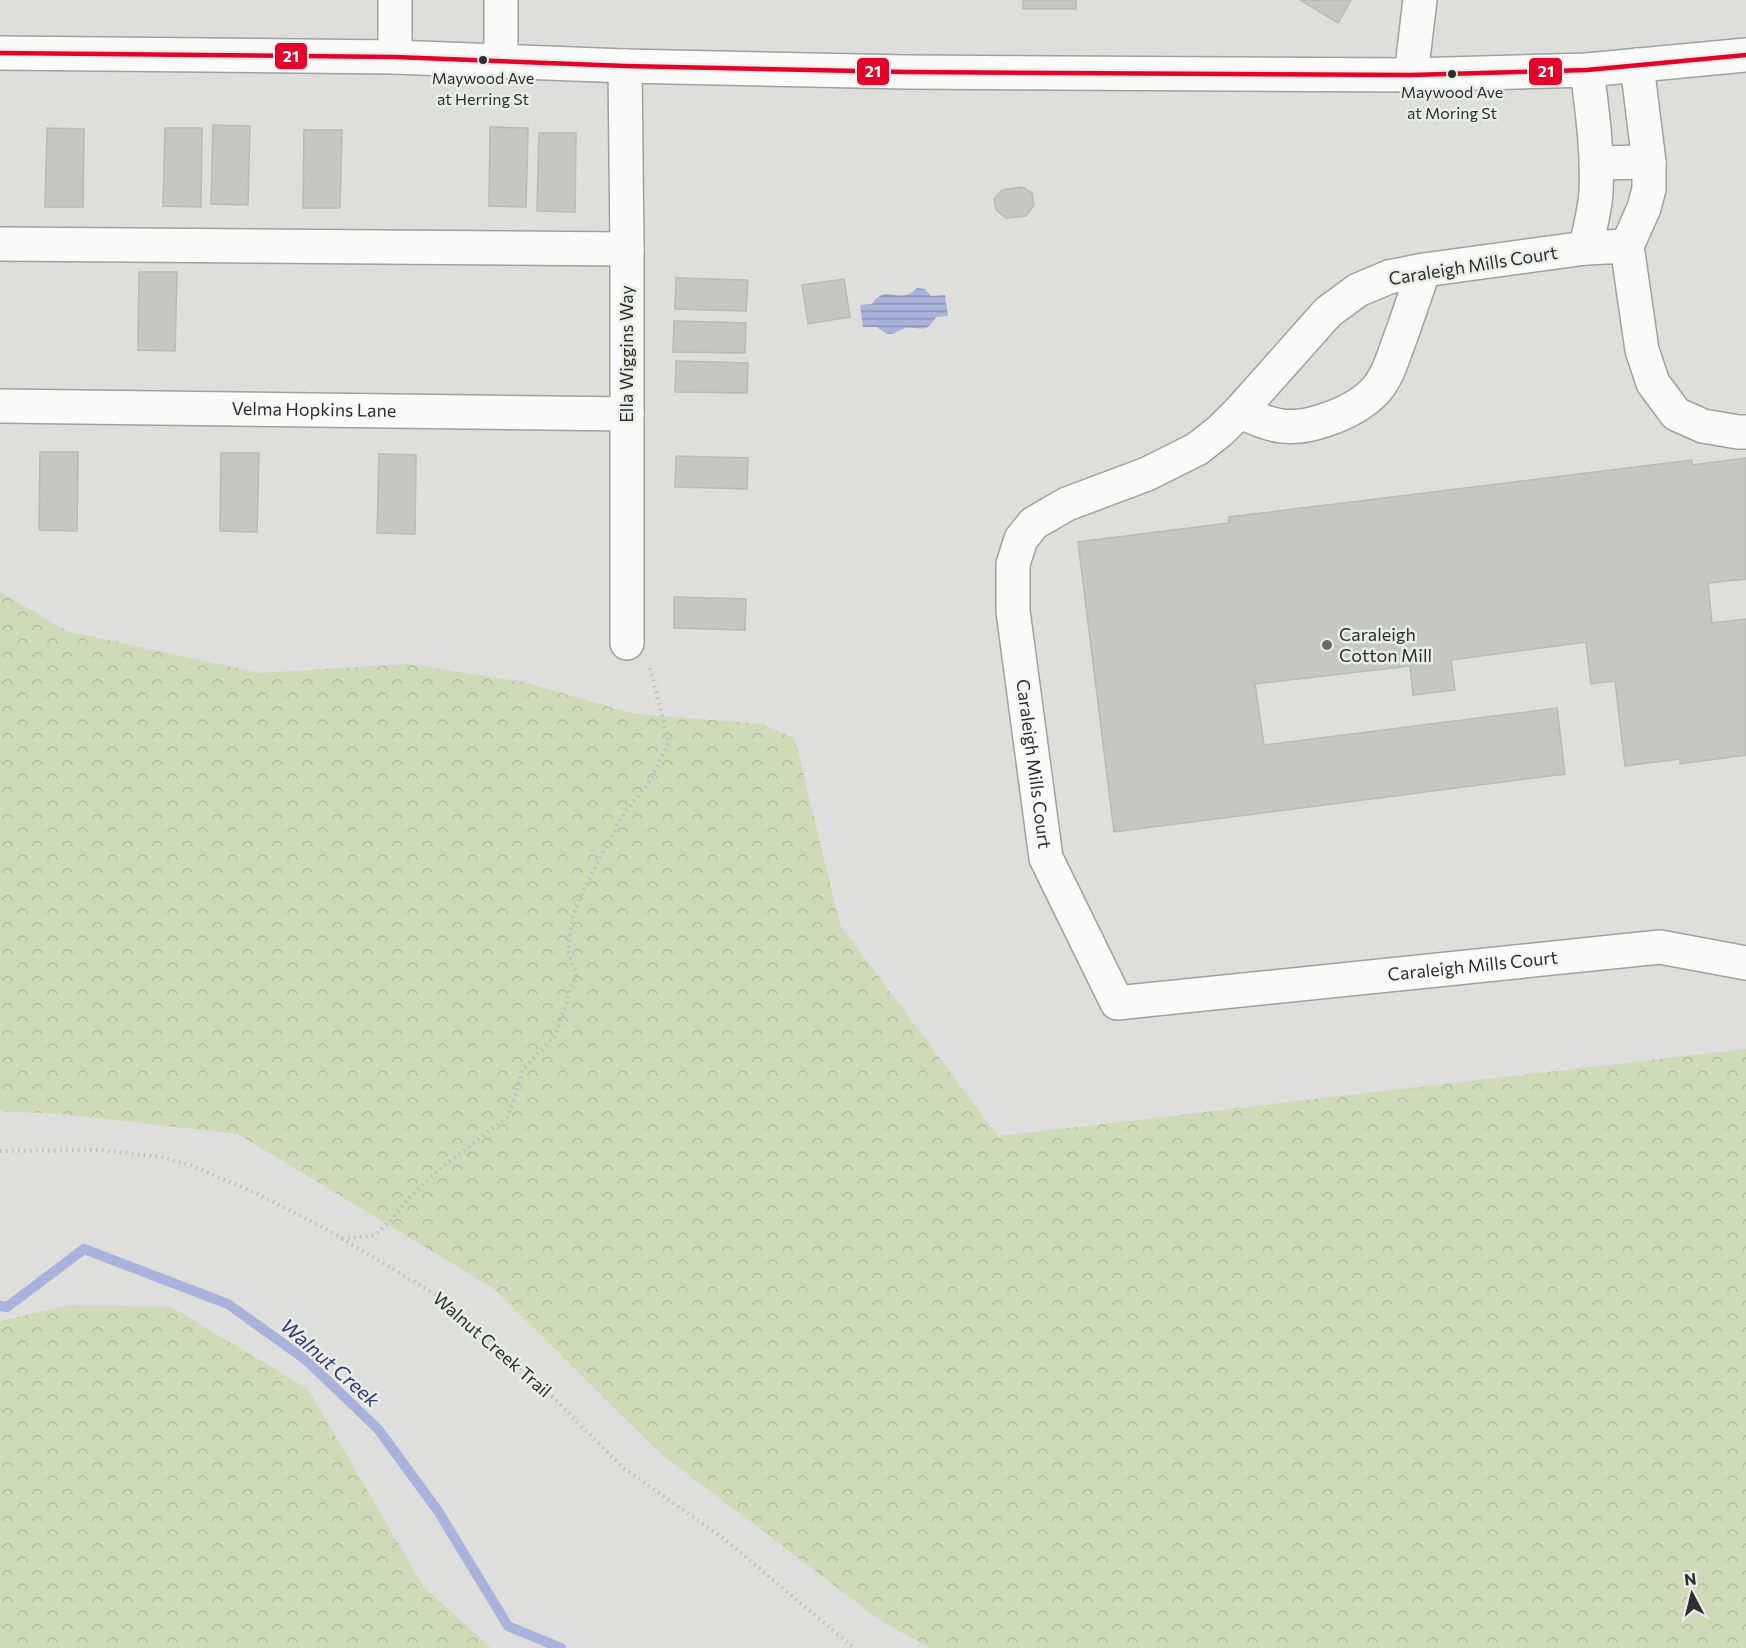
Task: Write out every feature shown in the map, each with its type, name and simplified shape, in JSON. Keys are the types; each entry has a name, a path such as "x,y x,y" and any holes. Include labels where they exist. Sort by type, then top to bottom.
{"street":[{"path":"395,0 395,57"},
{"path":"501,0 501,61"},
{"path":"1411,75 1420,0"},
{"path":"0,53 395,57 625,66 918,72 1411,75 1587,70 1746,55"},
{"path":"1637,65 1649,162 1649,189 1644,208 1627,246 1642,350 1653,383 1676,414 1703,426 1746,432"},
{"name":"Ella Wiggins Way","path":"625,66 627,643"},
{"path":"1586,248 1596,194 1593,118 1587,70"},
{"path":"1596,162 1649,162"},
{"path":"0,244 627,249"},
{"name":"Caraleigh Mills Court","path":"1627,246 1586,248 1424,270 1389,277 1358,290 1328,312 1240,411 1197,449 1147,474 1067,504 1034,523 1021,539 1013,564 1013,611 1047,858 1117,1003 1660,947 1746,963"},
{"path":"1240,411 1260,422 1277,427 1298,426 1320,422 1342,414 1361,403 1377,389 1389,369 1424,270"},
{"name":"Velma Hopkins Lane","path":"0,406 627,414"}],"path":[{"path":"342,1239 375,1235 441,1168 507,1117 523,1069 556,1035 570,990 577,977 568,950 573,915 586,884 624,813 648,784 669,742 650,666"},
{"name":"Walnut Creek Trail","path":"0,1151 98,1150 176,1160 256,1193 342,1239 440,1298 555,1399 622,1467 723,1538 854,1648"}],"green space":[{"path":"0,592 67,631 260,673 408,664 524,682 634,714 763,724 795,739 840,925 998,1136 1746,1049 1746,1648 930,1648 877,1618 660,1453 493,1288 238,1134 60,1114 0,1111"},
{"path":"70,1305 171,1307 308,1389 423,1586 491,1648 0,1648 0,1321"}],"water":[{"path":"917,288 925,289 931,296 945,295 948,316 936,317 929,326 923,329 907,328 893,334 877,327 863,327 860,305 872,304 881,295 909,294"}],"building":[{"path":"1023,0 1076,0 1076,9 1023,9"},
{"path":"1300,0 1351,0 1338,23"},
{"path":"213,125 250,126 248,205 211,204"},
{"path":"490,127 528,128 526,207 489,206"},
{"path":"47,128 84,129 83,207 45,207"},
{"path":"165,128 202,128 201,207 163,206"},
{"path":"304,130 342,130 340,208 303,208"},
{"path":"539,133 576,133 575,212 537,211"},
{"path":"1022,187 1032,193 1034,205 1026,216 1006,218 996,210 994,199 1002,190"},
{"path":"139,272 177,272 175,351 138,350"},
{"path":"676,278 748,280 746,311 675,309"},
{"path":"844,279 850,317 808,324 802,285"},
{"path":"674,321 746,323 745,353 673,352"},
{"path":"676,361 748,363 747,393 675,392"},
{"path":"40,452 78,452 77,531 39,530"},
{"path":"221,453 259,453 257,532 220,531"},
{"path":"379,454 416,455 415,534 377,533"},
{"path":"676,456 748,458 747,489 675,487"},
{"name":"Caraleigh Cotton Mill","path":"1746,458 1746,579 1708,583 1712,623 1746,619 1746,755 1680,764 1680,759 1625,766 1615,681 1591,684 1586,642 1451,660 1455,690 1413,695 1410,666 1255,684 1264,745 1557,708 1565,774 1114,832 1078,542 1229,523 1229,517 1692,460 1692,465"},
{"path":"674,597 746,599 745,630 674,628"}],"waterway":[{"name":"Walnut Creek","path":"0,1306 7,1307 84,1249 228,1304 306,1360 378,1429 438,1511 508,1626 561,1648"}],"transit line":[{"name":"21","path":"0,53 395,57 625,66 907,72 1411,75 1587,70 1746,55"}],"place":[{"name":"Maywood Ave at Herring St","path":"483,60"},
{"name":"Maywood Ave at Moring St","path":"1452,74"},
{"name":"Caraleigh Cotton Mill","path":"1327,645"}]}
